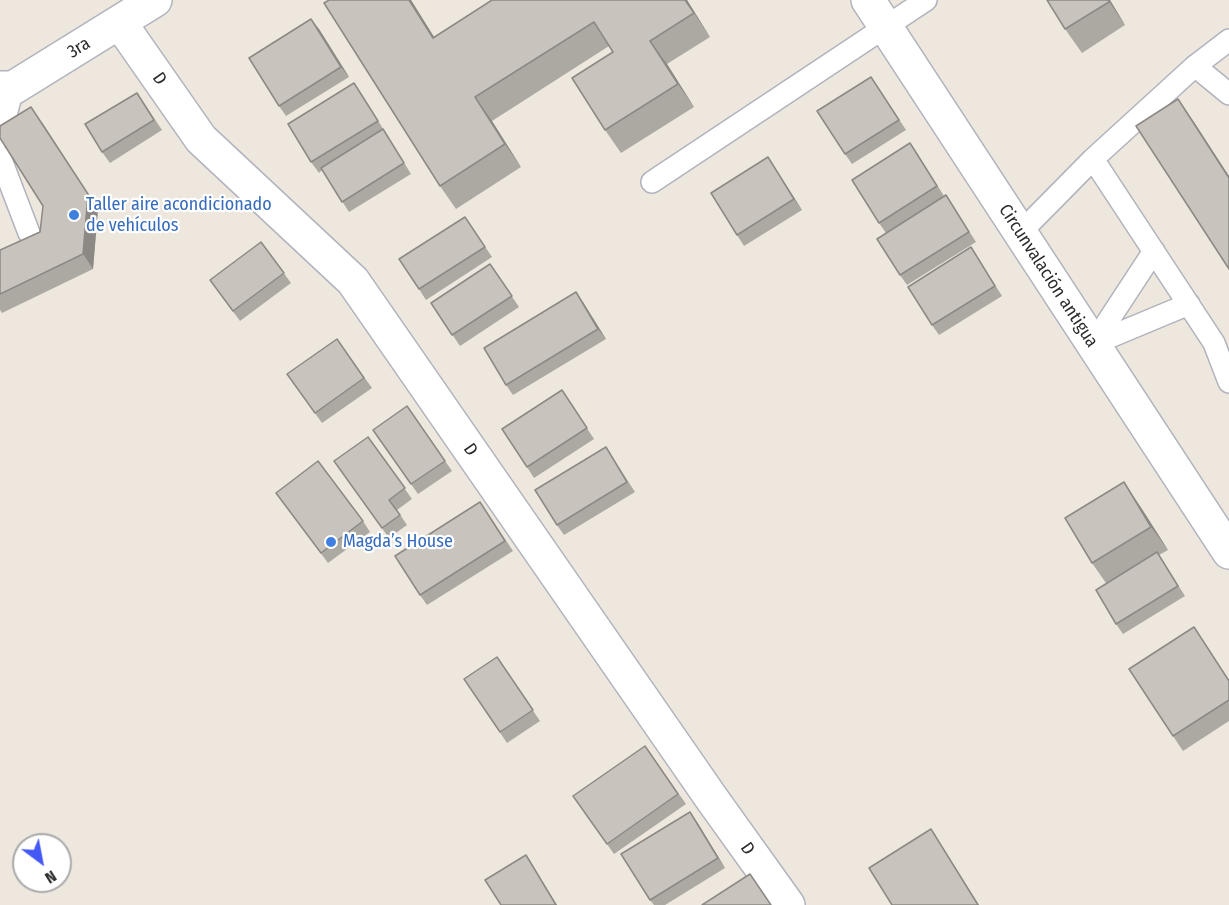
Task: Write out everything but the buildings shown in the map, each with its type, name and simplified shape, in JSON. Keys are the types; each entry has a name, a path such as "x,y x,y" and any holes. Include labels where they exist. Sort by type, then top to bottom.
{"street":[{"name":"3ra","path":"6,88 120,23 155,0"},
{"name":"Circunvalación antigua","path":"867,0 1093,344 1225,537"},
{"name":"D","path":"120,23 201,139 353,281 788,905"}],"lane":[{"path":"652,182 927,0"},
{"path":"1020,233 1093,159 1195,66 1229,40"},
{"path":"1195,66 1229,94"},
{"path":"0,138 6,88"},
{"path":"0,157 29,233"},
{"path":"1093,159 1214,343 1229,382"},
{"path":"1093,344 1154,251"},
{"path":"1093,344 1188,304"}],"place":[{"name":"Taller aire acondicionado de vehículos","path":"74,215"},
{"name":"Magda’s House","path":"331,542"}]}
